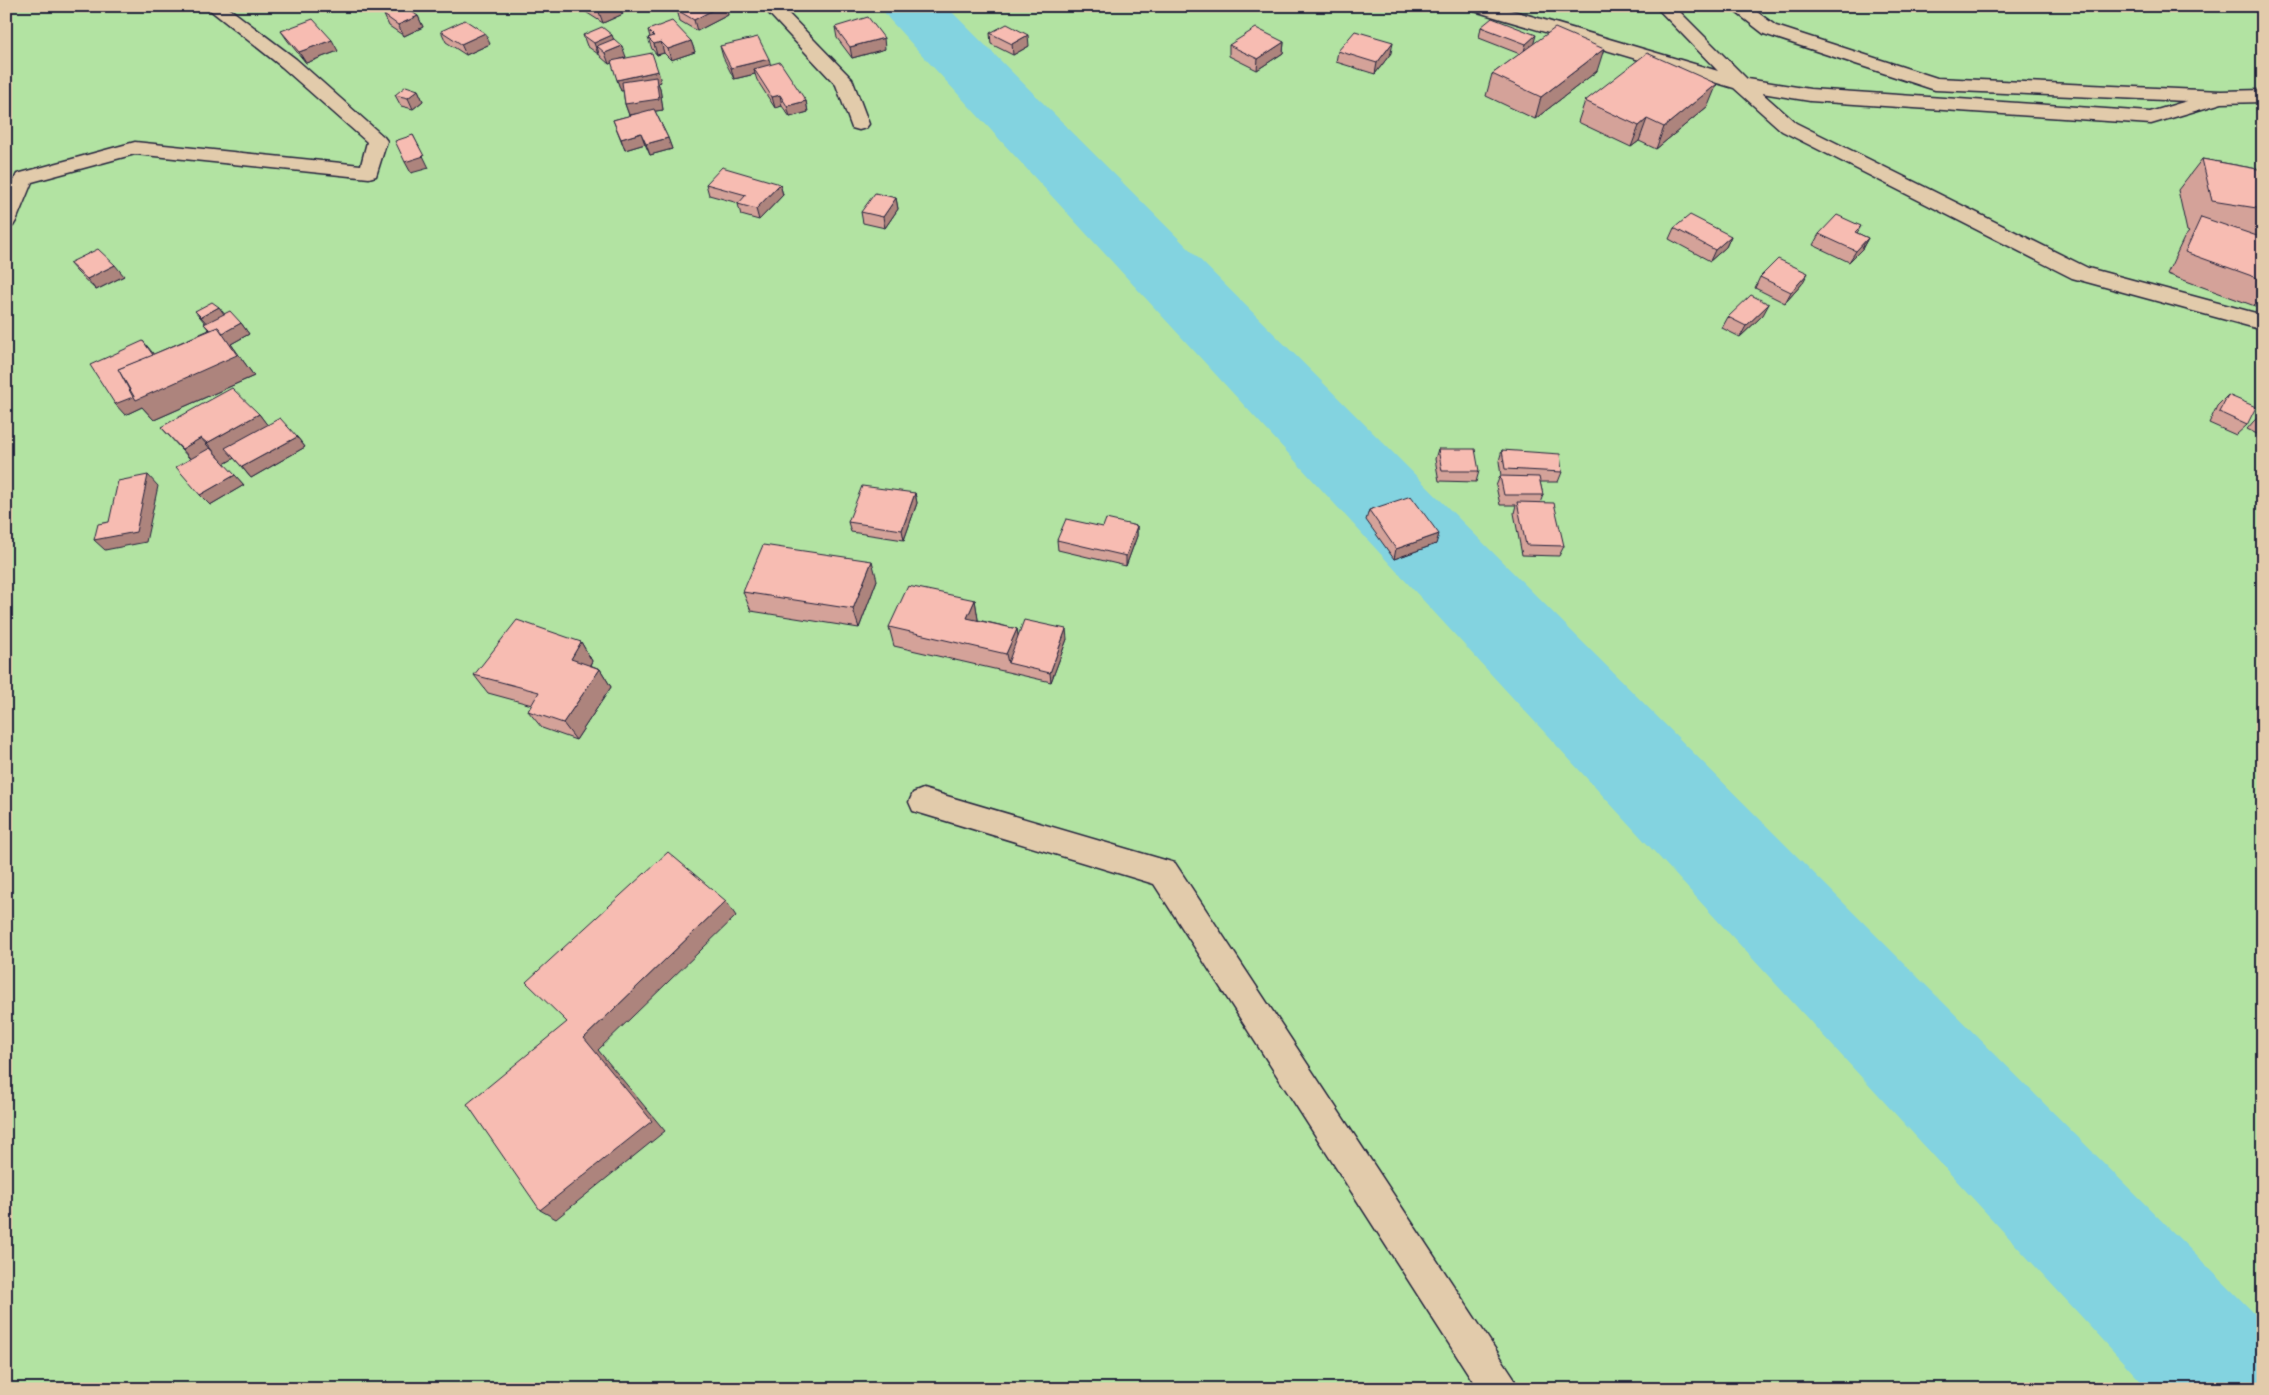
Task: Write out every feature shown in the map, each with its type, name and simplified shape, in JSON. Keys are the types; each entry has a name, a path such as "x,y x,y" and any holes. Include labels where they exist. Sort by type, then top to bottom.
{"street":[{"path":"6,220 24,178 135,148 369,172 377,142 289,63 214,6"},
{"path":"770,6 845,83 860,124"},
{"path":"1477,6 1741,84 1810,95 2151,118 2221,97"},
{"path":"1664,6 1741,84 1789,127 2080,273 2263,323"},
{"path":"1737,6 1770,30 1935,84 2221,97 2263,96"},
{"path":"923,802 1164,873 1500,1389"}],"green space":[{"path":"6,6 2263,6 2263,1389 6,1389"}],"building":[{"path":"403,6 418,16 398,25 384,15"},
{"path":"590,6 612,6 599,12"},
{"path":"685,6 720,6 694,20 677,10"},
{"path":"868,17 884,38 850,47 835,27"},
{"path":"1492,18 1536,35 1526,44 1481,27"},
{"path":"313,19 332,40 299,52 281,31"},
{"path":"465,20 485,33 461,44 441,31"},
{"path":"672,21 691,41 668,49 661,42 654,44 648,38 654,36 648,30"},
{"path":"1007,24 1028,35 1012,44 990,33"},
{"path":"602,27 612,35 594,43 583,35"},
{"path":"1256,28 1284,42 1258,59 1229,45"},
{"path":"1555,28 1604,49 1541,97 1492,74"},
{"path":"1355,31 1393,42 1377,63 1338,51"},
{"path":"758,37 769,59 731,68 720,46"},
{"path":"614,39 622,46 605,53 597,46"},
{"path":"652,53 658,71 617,80 611,61"},
{"path":"1647,53 1717,84 1664,127 1647,119 1639,126 1585,101"},
{"path":"780,62 806,101 787,106 780,95 772,97 754,69"},
{"path":"656,77 659,99 625,104 622,82"},
{"path":"406,86 418,90 408,98 395,95"},
{"path":"654,109 668,138 646,144 641,133 621,139 613,120"},
{"path":"413,135 424,156 405,162 395,141"},
{"path":"2202,159 2263,170 2263,209 2212,201"},
{"path":"722,167 780,184 756,209 738,204 746,195 706,184"},
{"path":"875,193 896,198 883,217 861,212"},
{"path":"1690,215 1731,236 1715,250 1674,228"},
{"path":"1837,215 1861,226 1855,232 1868,238 1856,251 1819,234"},
{"path":"2201,217 2263,238 2263,280 2185,252"},
{"path":"98,249 115,265 87,279 69,263"},
{"path":"1778,259 1808,273 1791,292 1760,277"},
{"path":"1751,295 1769,304 1746,326 1728,317"},
{"path":"212,302 219,307 201,317 195,311"},
{"path":"230,311 241,323 223,333 218,327 210,330 204,324"},
{"path":"218,327 237,355 136,400 118,369"},
{"path":"143,341 153,355 118,369 133,397 115,404 90,365"},
{"path":"232,388 259,414 207,443 201,438 182,449 161,427"},
{"path":"2228,395 2256,407 2247,425 2219,412"},
{"path":"2263,413 2263,421 2258,419"},
{"path":"280,418 297,437 242,467 225,448"},
{"path":"210,448 235,475 200,495 176,467"},
{"path":"1438,449 1475,449 1479,471 1442,471"},
{"path":"1502,450 1560,454 1562,472 1505,469"},
{"path":"148,475 136,532 94,540 98,524 109,522 118,481"},
{"path":"1500,476 1539,477 1543,495 1504,495"},
{"path":"862,486 915,493 902,530 848,522"},
{"path":"1411,496 1439,534 1396,549 1369,510"},
{"path":"1517,502 1554,503 1564,546 1526,545"},
{"path":"1066,519 1103,527 1106,519 1137,526 1126,556 1057,540"},
{"path":"763,545 872,561 853,609 743,592"},
{"path":"908,586 975,600 967,618 1017,629 1006,654 889,627"},
{"path":"517,620 581,642 571,659 600,669 563,723 528,711 539,692 474,675"},
{"path":"1024,620 1066,629 1050,673 1008,663"},
{"path":"668,852 726,901 584,1038 652,1121 540,1210 467,1104 567,1022 526,982"}],"waterway":[{"path":"911,6 2237,1389"}]}
